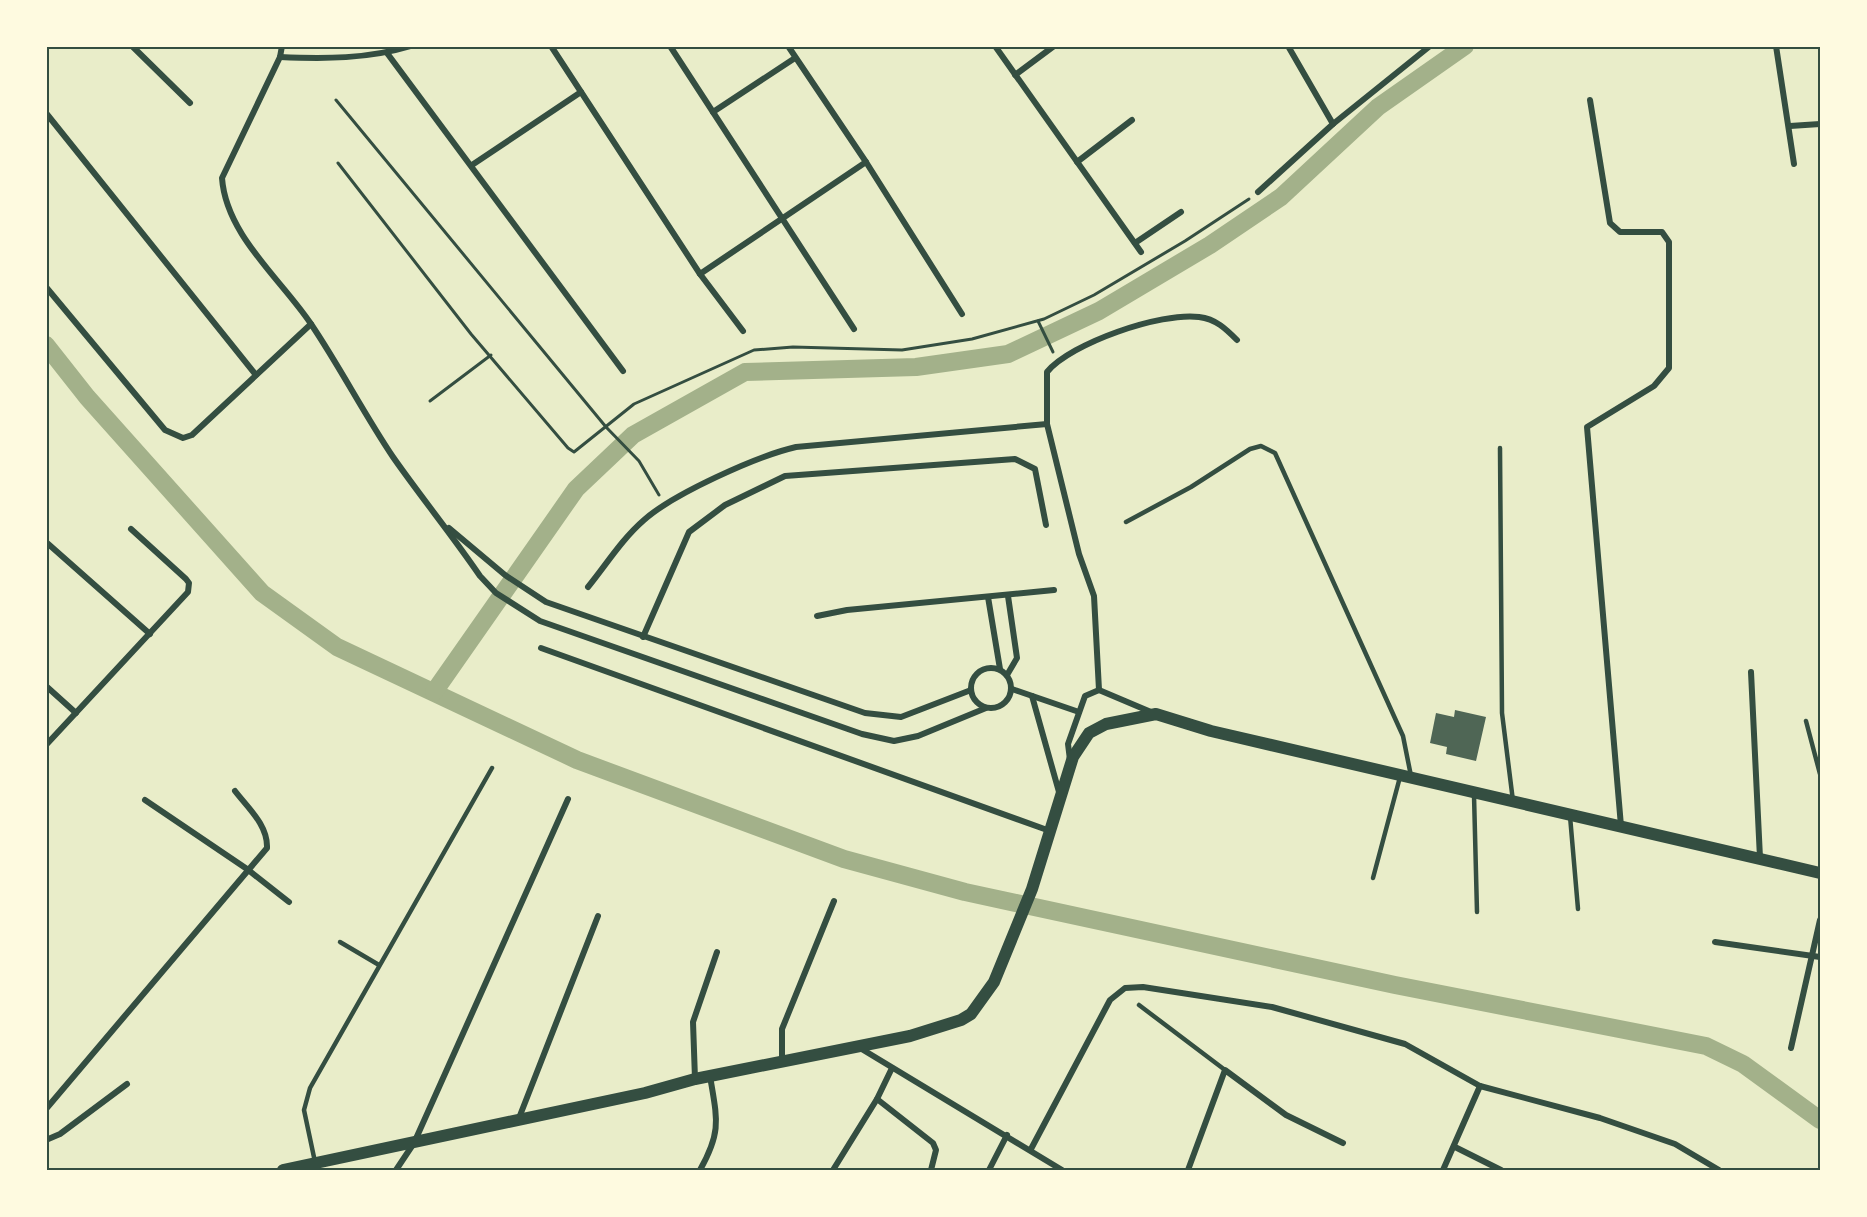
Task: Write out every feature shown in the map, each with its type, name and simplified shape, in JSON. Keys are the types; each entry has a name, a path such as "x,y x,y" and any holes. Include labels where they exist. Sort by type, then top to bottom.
{"main road":[{"path":"283,1170 645,1093 710,1075 910,1036 962,1020 971,1014 994,982 1032,889 1071,763 1083,741 1096,728 1119,721 1156,714 1211,731 1821,873"}],"street":[{"path":"132,46 190,103"},
{"path":"282,46 280,57 222,178 223,194 241,232 311,324 394,457 480,576 496,592 524,613 540,621 862,734 894,741 918,736 986,708 1003,705 1012,690 1007,675 993,667 980,671 975,676 971,690 975,701 986,708"},
{"path":"280,57 328,59 387,53 411,46"},
{"path":"551,46 700,274 743,331"},
{"path":"670,46 785,219 854,329"},
{"path":"788,46 866,162 962,314"},
{"path":"995,46 1142,252"},
{"path":"1015,75 1054,46"},
{"path":"1288,46 1333,124"},
{"path":"1776,46 1794,164"},
{"path":"1258,192 1333,124 1429,47"},
{"path":"387,53 623,372"},
{"path":"713,112 795,58"},
{"path":"472,165 581,92"},
{"path":"1590,100 1610,224 1620,232 1662,232 1669,242 1669,368 1654,386 1587,427 1621,826"},
{"path":"46,113 256,375"},
{"path":"1077,162 1132,120"},
{"path":"1790,126 1821,124"},
{"path":"700,274 785,219 866,162"},
{"path":"1135,243 1181,212"},
{"path":"46,286 172,435 183,438 192,435 311,324"},
{"path":"1099,690 1094,596 1080,554 1047,424 1047,372 1062,359 1124,329 1157,320 1199,316 1222,324 1238,340"},
{"path":"588,587 636,528 664,504 775,452 796,447 1047,424"},
{"path":"643,637 689,532 725,505 785,476 1015,459 1035,469 1046,525"},
{"path":"444,524 534,595 643,637 865,713 901,717 971,690"},
{"path":"46,745 184,599 189,583 131,529"},
{"path":"46,542 150,634"},
{"path":"817,616 848,610 1054,590"},
{"path":"1007,675 1017,658 1008,596"},
{"path":"988,597 1000,669"},
{"path":"541,648 1050,831"},
{"path":"1751,672 1760,858"},
{"path":"46,686 76,713"},
{"path":"1012,690 1079,712"},
{"path":"1071,763 1068,744 1085,696 1099,690 1156,714"},
{"path":"1032,696 1060,795"},
{"path":"46,1109 267,848 267,835 235,791"},
{"path":"396,1170 414,1143 568,799"},
{"path":"145,800 247,869 289,902"},
{"path":"782,1062 782,1029 834,901"},
{"path":"519,1118 598,915"},
{"path":"1791,1048 1817,957 1821,920"},
{"path":"1714,942 1817,957"},
{"path":"695,1079 693,1022 717,952"},
{"path":"1031,1149 1110,1000 1125,988 1143,987 1272,1007 1334,1022 1406,1044 1480,1086 1600,1118 1676,1144 1719,1170"},
{"path":"860,1047 1031,1149 1062,1170"},
{"path":"833,1170 877,1099 892,1068"},
{"path":"1188,1170 1225,1070 1286,1115 1343,1143"},
{"path":"700,1170 712,1148 718,1125 710,1075"},
{"path":"46,1140 60,1134 127,1084"},
{"path":"1443,1170 1480,1086"},
{"path":"877,1099 933,1143 936,1150 931,1170"},
{"path":"989,1170 1007,1135"},
{"path":"1455,1147 1501,1170"}],"lane":[{"path":"1126,522 1191,487 1250,449 1261,446 1275,453 1403,735 1406,775 1373,878"},
{"path":"1500,448 1502,713 1513,801"},
{"path":"1806,722 1821,774"},
{"path":"315,1163 305,1115 310,1088 492,768"},
{"path":"1473,791 1477,912"},
{"path":"1569,814 1578,909"},
{"path":"340,942 379,965"},
{"path":"1139,1005 1225,1070"}],"path":[{"path":"336,100 606,427 639,461 664,504"},
{"path":"338,163 471,334 568,448 574,452 634,404 754,350 793,347 902,350 972,339 1039,322 1104,289 1185,241 1258,192"},
{"path":"1039,322 1057,360"},
{"path":"430,401 491,355"}],"building":[{"path":"1455,710 1486,717 1476,761 1446,754 1447,747 1430,743 1436,713 1454,717"}],"waterway":[{"path":"434,692 576,489 633,435 745,372 916,367 1008,354 1099,311 1210,245 1281,197 1378,107 1465,46"},
{"path":"46,345 87,397 262,593 337,647 577,760 844,859 965,892 1395,985 1706,1046 1743,1064 1820,1120"}]}
